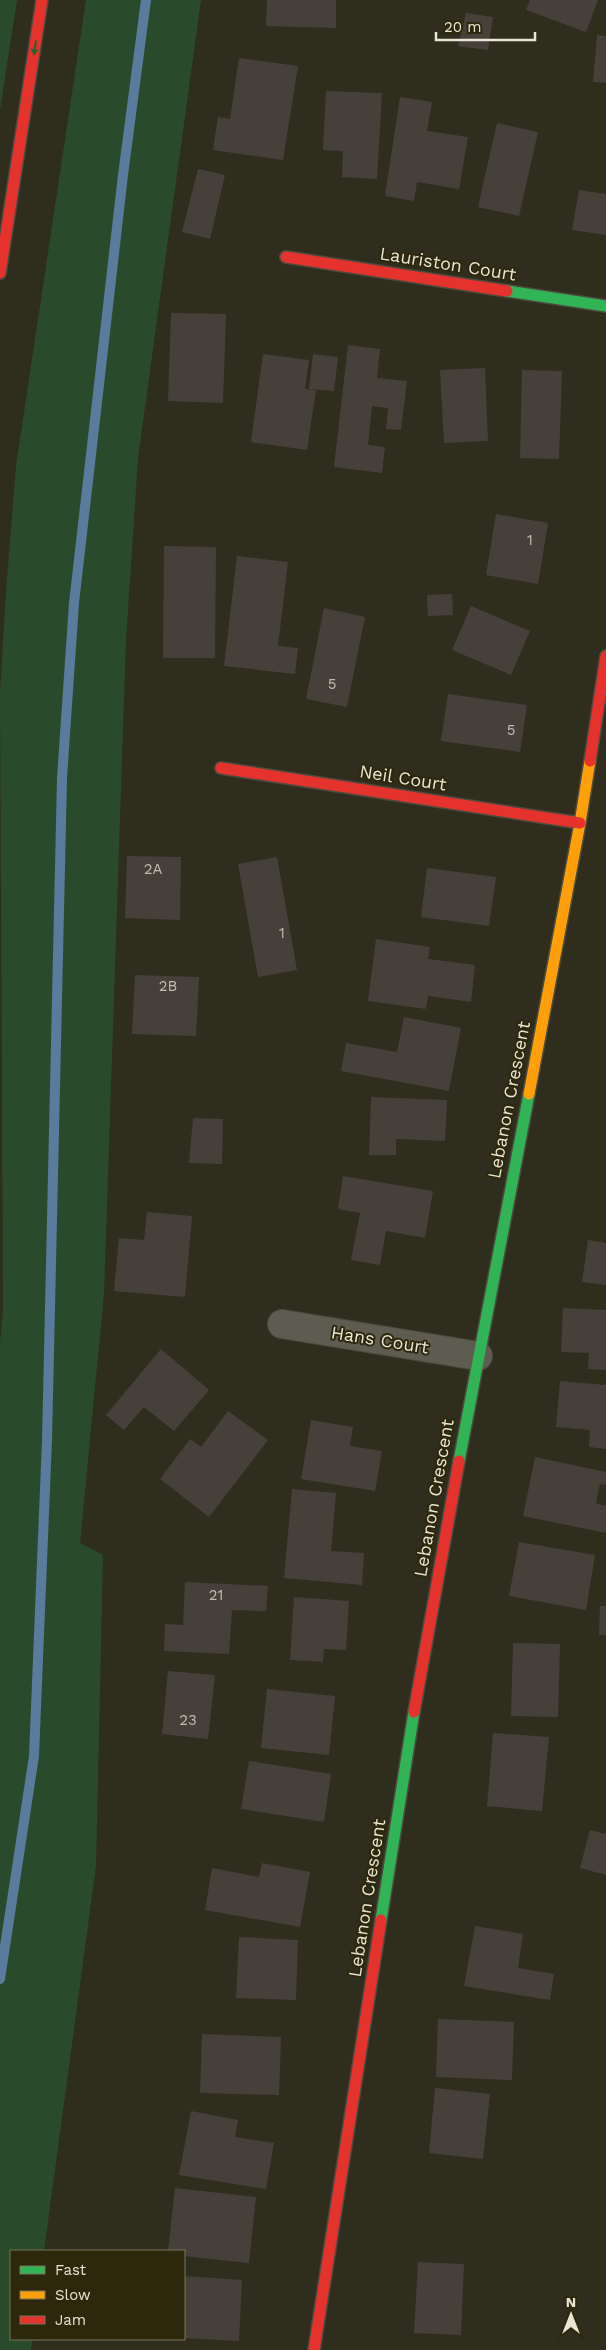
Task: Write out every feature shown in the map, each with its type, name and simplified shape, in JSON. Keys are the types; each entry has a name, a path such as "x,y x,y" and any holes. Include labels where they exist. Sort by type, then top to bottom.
{"main road":[{"path":"0,273 42,0"},
{"name":"Lauriston Court","path":"286,257 606,306"},
{"name":"Lebanon Crescent","path":"314,2350 424,1648 580,823 606,656"},
{"name":"Neil Court","path":"221,768 580,823"}],"street":[{"name":"Hans Court","path":"282,1324 478,1356"}],"green space":[{"path":"0,0 17,0 0,110"},
{"path":"86,0 201,0 138,458 126,640 104,1294 80,1543 103,1555 96,1866 44,2250 10,2250 10,2340 33,2340 31,2350 0,2350 0,1342 3,1310 0,692 16,466"}],"building":[{"path":"267,0 336,0 336,28 266,26"},
{"path":"530,0 598,0 586,32 526,10"},
{"path":"466,13 493,17 488,50 458,46"},
{"path":"597,35 606,36 606,83 593,82"},
{"path":"239,58 298,66 283,160 213,150 218,117 230,119"},
{"path":"326,91 382,93 377,179 342,177 343,151 323,150"},
{"path":"400,97 432,102 427,131 468,137 459,189 417,182 414,201 385,196"},
{"path":"497,123 538,132 519,216 478,207"},
{"path":"198,169 225,175 210,239 182,232"},
{"path":"579,190 606,194 606,235 572,230"},
{"path":"171,313 226,314 223,403 168,401"},
{"path":"348,345 380,349 377,378 407,381 401,430 386,429 388,408 372,406 368,445 385,447 382,473 334,467"},
{"path":"263,354 309,360 305,389 316,390 307,450 251,442"},
{"path":"313,354 338,357 334,391 309,389"},
{"path":"485,368 488,441 444,443 440,370"},
{"path":"522,370 562,371 559,459 520,458"},
{"path":"496,514 548,523 538,584 486,575"},
{"path":"164,546 216,547 215,658 163,658"},
{"path":"237,556 288,562 278,646 298,648 295,674 224,666"},
{"path":"452,594 453,615 428,616 427,595"},
{"path":"471,606 530,631 511,675 452,650"},
{"path":"324,608 365,617 347,707 306,699"},
{"path":"448,694 527,705 520,752 441,741"},
{"path":"127,856 181,857 180,920 125,918"},
{"path":"277,857 297,970 258,977 238,864"},
{"path":"427,868 496,877 489,926 421,917"},
{"path":"376,939 430,947 428,959 475,965 471,1002 428,996 426,1009 368,1001"},
{"path":"135,975 199,977 196,1036 132,1034"},
{"path":"404,1017 461,1028 449,1091 341,1071 346,1043 397,1052"},
{"path":"371,1097 447,1100 445,1141 396,1139 396,1155 369,1155"},
{"path":"193,1118 223,1119 222,1164 189,1163"},
{"path":"343,1176 433,1191 425,1238 386,1231 380,1265 351,1260 360,1213 338,1209"},
{"path":"147,1212 192,1216 185,1297 114,1291 119,1238 144,1240"},
{"path":"588,1240 606,1243 606,1285 582,1282"},
{"path":"563,1308 606,1310 606,1370 588,1369 589,1353 561,1352"},
{"path":"161,1349 209,1390 174,1431 144,1407 124,1430 106,1415"},
{"path":"560,1381 606,1385 606,1449 589,1447 590,1430 556,1427"},
{"path":"228,1411 268,1440 209,1517 160,1479 190,1439 201,1447"},
{"path":"311,1420 353,1427 350,1446 382,1451 375,1491 301,1479"},
{"path":"535,1457 606,1472 606,1485 600,1484 596,1503 606,1506 606,1533 523,1516"},
{"path":"292,1489 336,1493 331,1551 364,1553 362,1585 284,1578"},
{"path":"519,1542 595,1555 586,1610 509,1596"},
{"path":"185,1582 268,1586 266,1611 232,1610 229,1654 164,1651 165,1624 183,1625"},
{"path":"294,1597 349,1601 346,1650 324,1649 323,1662 290,1660"},
{"path":"600,1606 606,1606 606,1635 599,1635"},
{"path":"513,1643 560,1644 558,1717 511,1716"},
{"path":"168,1671 215,1675 208,1739 162,1734"},
{"path":"267,1689 335,1696 329,1755 261,1748"},
{"path":"493,1733 549,1737 542,1811 487,1806"},
{"path":"249,1761 331,1774 324,1822 241,1809"},
{"path":"590,1830 606,1834 606,1875 580,1868"},
{"path":"262,1863 310,1872 300,1927 205,1910 212,1868 259,1877"},
{"path":"475,1926 523,1934 518,1968 554,1974 550,2000 464,1986"},
{"path":"239,1937 298,1940 296,2000 236,1998"},
{"path":"438,2019 514,2022 512,2080 436,2077"},
{"path":"202,2034 281,2037 279,2095 200,2093"},
{"path":"435,2088 490,2094 483,2159 429,2153"},
{"path":"191,2111 238,2120 235,2137 274,2143 266,2189 179,2175"},
{"path":"175,2188 256,2197 249,2263 185,2256 185,2250 168,2250"},
{"path":"418,2262 464,2264 461,2335 414,2333"},
{"path":"185,2276 242,2280 239,2341 185,2338"}],"waterway":[{"path":"0,1979 34,1756 47,1440 62,778 74,603 123,175 146,0"}],"traffic: fast":[{"path":"507,291 606,306"},
{"path":"459,1461 529,1094"},
{"path":"381,1920 414,1712"}],"traffic: slow":[{"path":"529,1094 590,761"}],"traffic: jam":[{"path":"0,273 42,0"},
{"path":"286,257 507,291"},
{"path":"590,761 606,656"},
{"path":"221,768 580,823"},
{"path":"414,1712 459,1461"},
{"path":"314,2350 381,1920"}]}
